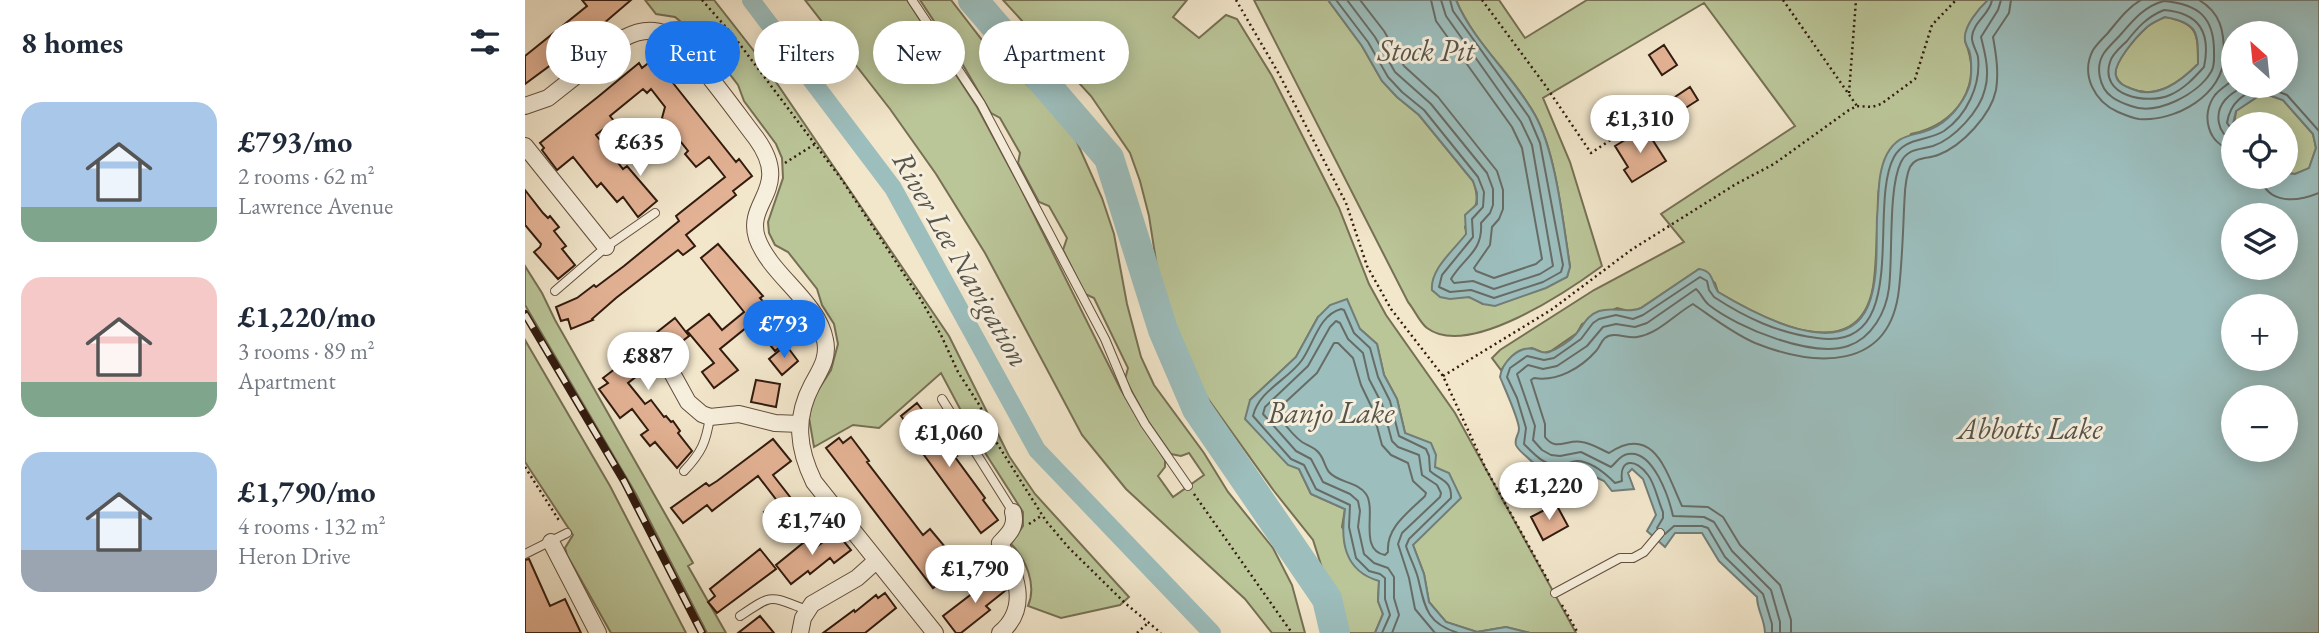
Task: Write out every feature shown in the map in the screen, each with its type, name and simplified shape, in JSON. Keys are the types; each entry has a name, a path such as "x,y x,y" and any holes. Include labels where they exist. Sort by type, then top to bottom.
{"street":[{"path":"525,106 548,98 632,33 649,30 666,34 684,47 708,77 764,149 771,173 769,189 756,220 758,240 766,255 818,322 825,340 825,358 805,400 800,424 801,449 814,482 935,633"},
{"path":"525,146 606,247"},
{"path":"671,373 688,402 702,414 710,417 739,414 775,423 800,424"},
{"path":"1000,633 1010,624 1018,603 1017,580 1000,543 1013,528 1013,512"},
{"path":"551,542 598,633"},
{"path":"800,633 803,618 812,604 856,578 876,561"}],"lane":[{"path":"912,0 981,104 1099,328 1128,394 1145,424 1188,486"},
{"path":"555,291 606,247 655,213"},
{"path":"942,399 1013,512"},
{"path":"684,471 699,456 706,442 710,417"},
{"path":"525,554 567,533"},
{"path":"1555,593 1620,558 1633,558 1644,552 1660,533"},
{"path":"740,616 771,597 807,610"}],"path":[{"path":"702,0 842,180 921,300 958,372 980,406 993,437 1046,521 1069,548 1125,603 1161,633"},
{"path":"1236,0 1279,74 1346,203 1367,266 1385,298 1443,376 1486,469 1578,633"},
{"path":"1482,0 1591,153 1641,119"},
{"path":"1783,0 1857,106"},
{"path":"1849,93 1856,0"},
{"path":"1443,376 1551,310 1631,250 1736,184 1774,164 1849,110 1857,106 1872,107 1881,104 1915,79 1932,25 1957,0"},
{"path":"771,173 815,144"},
{"path":"525,467 567,533"},
{"path":"1188,486 1292,633"},
{"path":"1137,633 1149,622"}],"green space":[{"path":"645,0 714,0 730,21 680,21 675,17 656,14"},
{"path":"805,0 907,0 921,21 873,21 873,84 962,84 1020,187 1121,390 1165,460 1165,467 1158,476 1173,497 1204,475 1189,453 1181,456 1171,454 1148,421 1125,379 1128,368 1094,298 1085,294 1063,250 1067,238 1049,206 1039,202 1018,163 1020,153 1000,118 991,113 965,68 965,21 934,21 920,0 951,0 979,36 979,84 1027,84 1061,118 1076,140 1102,198 1114,234 1127,304 1141,357 1154,385 1204,453 1228,492 1273,548 1292,585 1305,633 1272,633 1245,599 1126,489 1082,435 985,253 936,174 859,69 859,21 821,21"},
{"path":"1003,0 1187,0 1173,17 1199,38 1226,15 1237,19 1272,76 1339,208 1369,284 1386,315 1455,413 1576,633 1530,633 1506,627 1477,632 1446,622 1429,602 1424,574 1413,545 1435,467 1405,433 1397,399 1384,375 1377,344 1360,329 1318,317 1296,357 1250,400 1299,469 1311,494 1345,509 1342,527 1379,581 1378,601 1383,614 1375,633 1343,633 1313,540 1274,491 1196,382 1178,352 1164,312 1149,216 1130,153 1080,84 1129,84 1129,21 1022,21"},
{"path":"1254,0 1328,0 1362,46 1382,81 1419,115 1473,181 1477,200 1465,227 1467,234 1432,290 1445,297 1469,297 1483,304 1567,277 1570,266 1558,188 1542,130 1526,100 1473,30 1456,0 1499,0 1525,38 1587,0 1988,0 1965,41 1971,73 1962,101 1941,122 1911,134 1880,185 1873,287 1864,312 1849,327 1829,332 1806,331 1782,324 1718,292 1715,283 1699,269 1641,308 1633,312 1617,308 1582,324 1577,333 1551,351 1544,353 1532,348 1520,351 1512,356 1501,370 1492,358 1500,350 1594,290 1684,242 1661,214 1795,126 1704,3 1543,98 1570,162 1602,266 1566,291 1517,318 1467,335 1445,335 1424,326 1408,302"},
{"path":"2165,17 2176,19 2194,31 2198,64 2168,87 2150,92 2132,89 2117,79 2116,71 2121,58 2146,28"},
{"path":"740,33 754,51 754,84 777,84 949,336 1009,456 1035,494 1129,597 1120,605 1061,618 1028,606 1031,590 1029,573 1011,544 1023,526 1023,512 975,437 941,373 879,428 853,425 814,447 809,418 813,398 831,370 838,344 834,324 822,305 817,289 788,252 775,245 769,233 768,222 783,178 782,158 776,144 744,101 738,85"},
{"path":"2256,98 2277,98 2283,100 2294,112 2236,112"},
{"path":"2298,117 2313,134 2316,148 2309,169 2298,173"},
{"path":"525,266 693,563 688,566 726,633 707,633 636,494 525,305"},
{"path":"525,340 610,486 686,633 611,633 567,555 565,548 573,535 525,462"}],"water":[{"name":"Stock Pit","path":"1328,0 1456,0 1473,30 1526,100 1542,131 1561,210 1570,267 1567,277 1546,288 1495,306 1469,297 1440,297 1432,290 1432,282 1439,267 1466,234 1465,215 1477,204 1473,181 1419,115 1382,81 1362,46"},
{"name":"Abbotts Lake","path":"1988,0 2319,0 2319,633 1765,633 1757,597 1719,561 1702,533 1675,533 1665,547 1647,531 1656,515 1643,479 1632,469 1628,473 1634,489 1612,491 1604,481 1577,468 1563,471 1544,469 1517,447 1518,424 1500,377 1512,356 1528,348 1545,353 1552,351 1571,339 1595,313 1610,309 1641,308 1699,269 1710,275 1718,292 1774,321 1797,329 1819,333 1839,331 1856,323 1868,306 1874,285 1879,185 1884,161 1896,142 1937,126 1954,112 1963,100 1971,74 1965,35 1972,18","holes":["2165,17 2185,23 2194,31 2198,44 2198,64 2184,77 2159,90 2141,92 2122,84 2116,76 2121,58 2146,28","2221,21 2298,21 2298,98 2277,98 2283,100 2294,112 2298,112 2298,117 2313,134 2316,148 2309,168 2298,173 2298,189 2221,189 2221,112 2236,111 2256,98 2221,98"]},
{"name":"Banjo Lake","path":"1347,299 1360,329 1377,344 1384,375 1397,399 1405,433 1431,443 1436,455 1435,467 1449,473 1461,498 1413,545 1424,574 1429,602 1446,622 1477,632 1506,627 1530,633 1375,633 1383,614 1378,601 1379,581 1358,570 1347,553 1343,532 1345,509 1311,494 1299,469 1288,465 1245,419 1250,400 1296,357 1318,317 1330,305"}],"building":[{"path":"582,0 631,0 606,21 568,21 587,6"},
{"path":"546,39 546,69 525,84 525,56"},
{"path":"1664,45 1677,65 1662,75 1649,55"},
{"path":"639,63 642,68 645,66 645,84 674,84 736,162 739,159 752,176 733,191 736,195 686,235 695,246 683,255 678,250 616,298 593,320 571,329 568,319 561,321 556,307 577,298 594,285 596,287 624,266 679,221 676,216 725,177 709,157 696,167 685,154 688,151 662,118 665,107 651,89 647,93 643,89 610,116 614,121 596,135 623,169 627,166 657,201 638,217 623,197 617,202 601,183 597,187 573,157 557,170 540,143 614,84 631,84 631,70"},
{"path":"1690,87 1698,100 1659,125 1651,113"},
{"path":"1645,128 1666,161 1632,182 1624,170 1628,167 1615,146"},
{"path":"525,190 543,213 548,218 550,216 559,227 554,231 566,246 562,249 575,265 558,279 534,252 541,244 525,225"},
{"path":"718,244 763,296 760,298 792,337 775,351 752,323 720,349 738,370 714,388 702,372 714,363 687,331 709,314 722,330 744,312 701,258"},
{"path":"675,318 689,336 628,383 645,404 651,400 664,417 673,421 680,431 678,433 692,451 677,468 655,442 650,446 641,435 648,430 632,409 620,418 599,389 608,383 603,378 620,365 618,363"},
{"path":"786,345 798,361 782,375 769,359"},
{"path":"756,380 780,384 776,407 751,402"},
{"path":"917,403 931,421 928,423 957,456 955,457 998,520 981,533 913,440 917,437 901,416"},
{"path":"851,437 923,535 930,529 961,566 933,588 826,448 839,438 843,443"},
{"path":"773,439 791,461 773,475 801,511 777,529 764,512 778,502 758,476 712,511 707,505 683,523 671,508 706,483 709,486 717,481"},
{"path":"1556,504 1568,526 1543,540 1531,517"},
{"path":"836,532 851,550 834,563 830,558 810,574 808,571 791,584 776,565 808,539 815,548"},
{"path":"760,549 776,569 717,613 708,602 715,596 710,589"},
{"path":"529,559 550,606 565,599 581,633 525,633 525,560"},
{"path":"993,573 1006,590 986,606 990,610 961,633 956,633 943,616 978,589 976,586"},
{"path":"885,593 896,608 865,633 823,633 876,595 878,598"},
{"path":"760,616 774,633 738,633"}],"waterway":[{"name":"River Lee Navigation","path":"751,0 893,188 1037,450 1212,633"},
{"path":"973,0 1109,158 1163,330 1197,409 1327,599 1335,633"}],"railway":[{"path":"525,314 624,481 702,633"}]}
